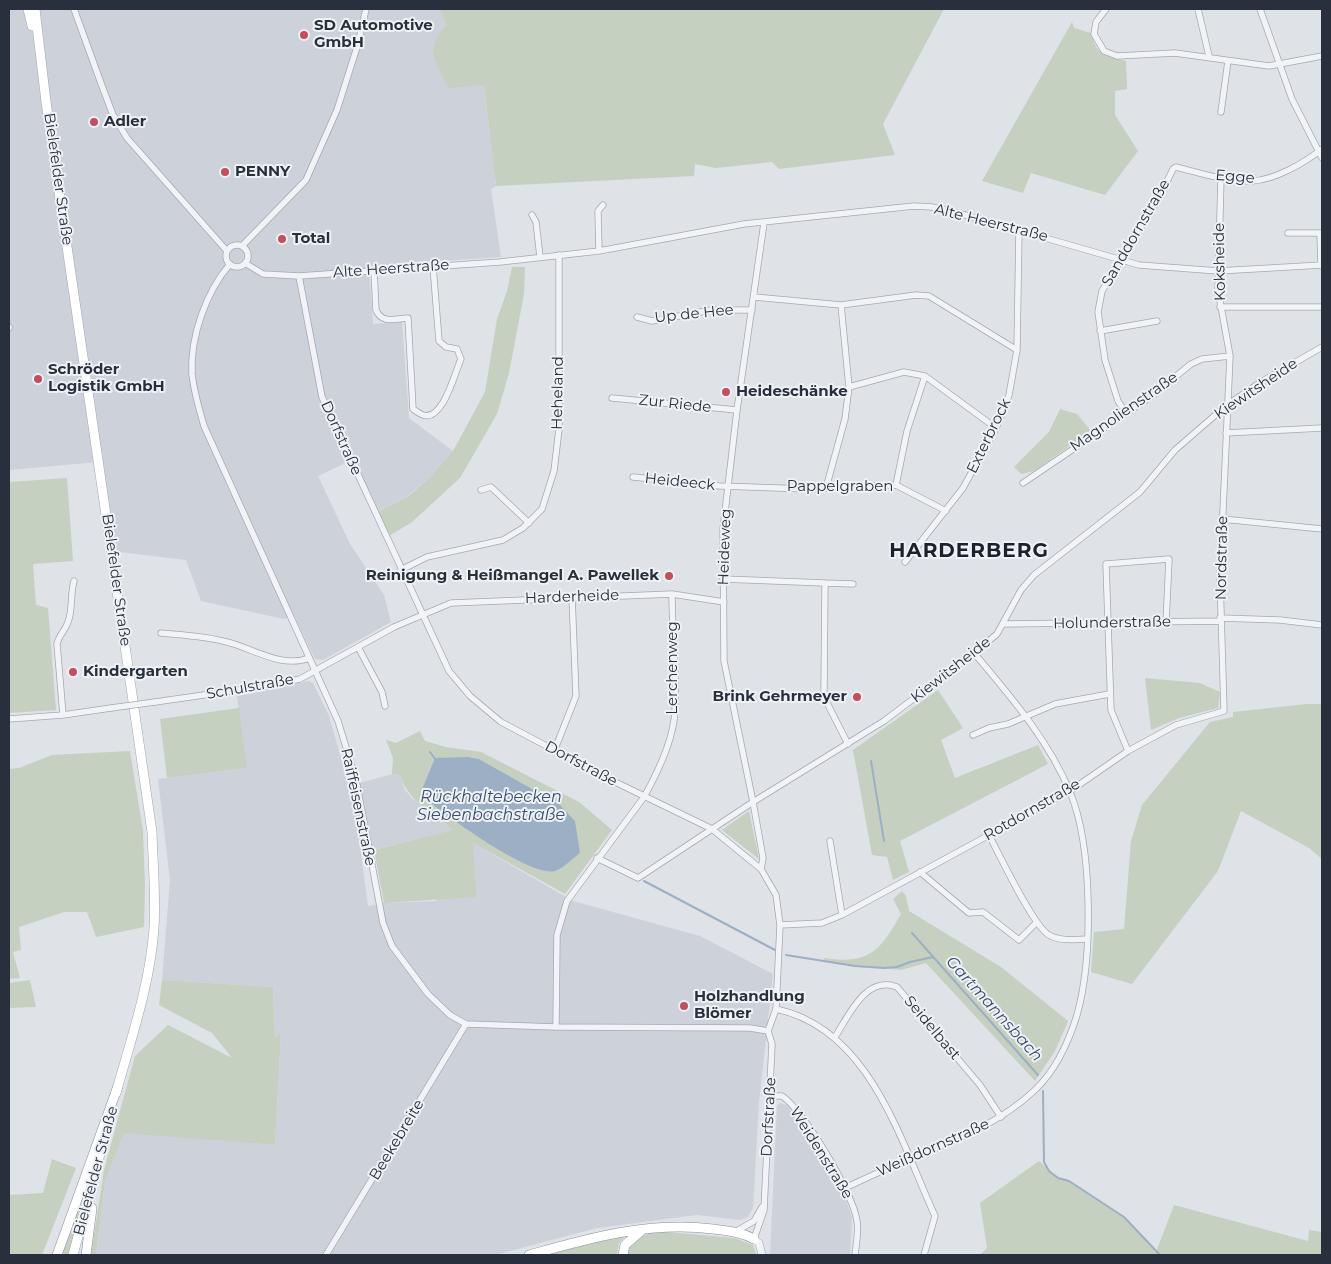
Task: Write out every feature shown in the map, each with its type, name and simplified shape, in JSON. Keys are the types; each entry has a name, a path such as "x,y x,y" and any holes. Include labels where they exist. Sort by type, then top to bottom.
{"main road":[{"name":"Bielefelder Straße","path":"28,9 46,102"},
{"name":"Bielefelder Straße","path":"35,9 46,102 152,832 154,890 154,929 140,1008 74,1255"},
{"name":"Bielefelder Straße","path":"78,1255 92,1208 118,1086"},
{"path":"57,1255 118,1086"},
{"path":"86,1255 92,1208"},
{"path":"623,1255 625,1245 631,1238 646,1228"},
{"path":"529,1255 595,1238 646,1228 696,1228 734,1232 754,1239"}],"street":[{"path":"74,9 113,115 127,138 209,229 229,248"},
{"path":"229,248 242,246 306,180 336,110 358,44 366,9"},
{"path":"1106,9 1096,22 1094,34 1098,43 1109,54 1117,56 1175,53 1209,56 1228,61 1269,66 1322,56"},
{"path":"1198,9 1209,56"},
{"path":"1260,9 1292,99 1321,153"},
{"path":"1221,112 1228,61"},
{"name":"Egge","path":"1176,167 1221,178 1259,180 1321,153"},
{"name":"Sanddornstraße","path":"1126,413 1112,387 1100,331 1098,312 1102,291 1160,196 1172,169 1176,167"},
{"name":"Koksheide","path":"1221,178 1218,270 1220,307 1230,356 1227,405"},
{"path":"600,251 598,211 603,205"},
{"name":"Alte Heerstraße","path":"245,263 263,274 299,276 540,258 600,251 721,227 914,206 932,207 1080,246 1120,260 1162,268 1218,270 1321,266"},
{"path":"532,215 536,222 540,258"},
{"name":"Heideweg","path":"761,870 763,858 724,661 723,529 737,410 764,223"},
{"name":"Exterbrock","path":"905,562 963,488 996,428 1010,395 1017,350 1019,230"},
{"path":"1288,233 1320,233 1321,266"},
{"path":"229,248 226,258 230,264 239,266 245,263 247,254 242,246"},
{"name":"Heheland","path":"401,570 427,557 503,540 529,523 542,508 554,471 558,429 559,255"},
{"name":"Raiffeisenstraße","path":"230,264 218,280 198,326 193,348 192,372 195,393 204,426 338,721 353,767 377,899 392,945 428,994 450,1015 466,1024"},
{"path":"374,271 376,310 379,316 385,320 408,318 413,408 424,416 432,416 442,406 461,359 457,349 446,347 439,341 433,266"},
{"name":"Dorfstraße","path":"299,276 322,397 449,671 483,709 517,732 712,830 761,870 776,895 780,925 776,1009 768,1031 772,1044 766,1190 761,1222 754,1239"},
{"path":"754,297 841,305 916,295 928,296 1017,350"},
{"path":"826,488 845,419 849,386 841,305"},
{"path":"1220,307 1322,307"},
{"name":"Up de Hee","path":"637,317 652,321 711,310 752,310"},
{"path":"1100,331 1157,321"},
{"name":"Kiewitsheide","path":"597,858 638,878 753,802 884,721 997,634 1021,590 1034,575 1140,492 1175,450 1227,405 1261,382 1322,347"},
{"name":"Magnolienstraße","path":"1023,483 1153,395 1191,364 1202,359 1230,356"},
{"path":"849,386 904,372 925,376 996,428"},
{"path":"896,485 907,431 925,376"},
{"name":"Zur Riede","path":"612,398 737,410"},
{"name":"Nordstraße","path":"1224,711 1221,619 1222,519 1227,405"},
{"path":"1226,433 1322,428"},
{"name":"Heideeck","path":"633,477 728,485"},
{"name":"Pappelgraben","path":"728,485 826,488 896,485 946,510"},
{"path":"481,490 491,487 529,523"},
{"path":"1222,519 1322,529"},
{"path":"1128,751 1111,710 1109,694 1110,624 1106,564 1169,559 1166,623"},
{"path":"723,578 853,584"},
{"path":"63,715 57,644 58,637 69,621 70,592 74,581"},
{"path":"825,583 825,699 848,744"},
{"name":"Harderheide","path":"422,615 451,603 572,597 672,594 724,602"},
{"name":"Lerchenweg","path":"556,1027 557,935 567,901 644,797 655,778 668,743 676,711 672,594"},
{"path":"554,749 576,696 572,597"},
{"name":"Schulstraße","path":"9,719 63,715 267,686 300,679 394,627 422,615"},
{"name":"Holunderstraße","path":"1004,624 1166,623 1221,619 1280,620 1322,625"},
{"path":"161,633 226,642 282,660 301,661 309,658"},
{"path":"358,647 382,692 385,706"},
{"name":"Weißdornstraße","path":"845,1188 978,1130 1001,1117 1036,1089 1056,1063 1077,1014 1086,939 1087,871 1080,820 1070,791 1051,753 1027,717 974,653"},
{"path":"973,735 1027,717 1055,704 1109,694"},
{"name":"Rotdornstraße","path":"780,925 822,923 842,915 1070,791 1128,751 1176,725 1224,711"},
{"path":"989,836 1037,922 1048,934 1067,940 1086,939"},
{"path":"830,841 842,915"},
{"path":"920,872 969,913 983,912 1019,940 1037,922"},
{"name":"Seidelbast","path":"835,1037 868,989 880,984 897,987 980,1085 1001,1117"},
{"path":"776,1009 802,1019 835,1037 856,1059 875,1086 935,1216 924,1255"},
{"path":"466,1024 556,1027 750,1028 768,1031"},
{"name":"Beekebreite","path":"326,1255 466,1024"},
{"name":"Weidenstraße","path":"770,1096 782,1096 797,1110 852,1201 857,1220 855,1255"},
{"path":"734,1232 749,1225 757,1216 766,1190"},
{"path":"754,1239 759,1244 762,1255"}],"shaded area":[{"path":"9,9 441,9 446,26 484,85 496,186 491,189 501,257 369,266 373,324 402,322 409,418 453,451 430,477 409,495 378,512 354,459 318,476 350,544 384,595 391,622 323,660 315,659 294,616 284,619 201,601 186,560 111,551 98,462 9,470"},
{"path":"308,681 313,683 329,716 349,786 392,774 400,775 405,790 412,798 454,830 361,853 368,906 384,903 436,901 473,843 573,901 700,936 773,974 759,1103 753,1208 748,1217 740,1220 697,1215 597,1228 495,1255 96,1255 105,1181 124,1132 275,1145 281,1034 275,1038 273,987 162,980 170,880 158,779 247,768 237,696"},
{"path":"780,1103 787,1105 823,1159 846,1200 852,1217 850,1255 770,1255 777,1106"}],"green space":[{"path":"441,9 944,9 883,124 895,155 779,169 772,162 716,168 695,164 694,176 496,186 484,85 449,88 434,57 435,42 446,26"},
{"path":"1072,22 1074,28 1091,33 1093,41 1103,54 1126,61 1127,89 1115,91 1115,115 1138,151 1105,195 1031,173 1023,193 982,181"},
{"path":"512,267 525,267 524,294 509,373 497,414 460,478 412,522 389,536 378,512 410,495 430,477 453,451 485,392 497,319 507,291"},
{"path":"1060,409 1077,414 1091,431 1034,471 1021,474 1014,467 1049,432"},
{"path":"67,478 73,561 33,564 36,605 48,608 56,710 9,713 9,482"},
{"path":"1145,678 1200,683 1220,692 1218,708 1179,718 1151,730"},
{"path":"938,690 963,728 941,740 955,778 1038,745 1048,764 900,841 909,872 893,880 887,857 872,855 853,750"},
{"path":"1322,704 1322,859 1309,848 1241,811 1218,871 1132,984 1091,972 1094,932 1124,929 1131,841 1142,805 1210,722 1233,717 1233,712"},
{"path":"239,708 247,768 167,778 160,719"},
{"path":"420,731 425,741 446,747 481,752 579,802 612,830 565,894 473,843 476,897 384,903 374,850 453,830 415,800 404,785 400,775 392,774 393,758 386,740 396,743","holes":["468,757 479,759 559,804"]},
{"path":"130,751 143,831 144,927 96,937 87,912 64,912 19,927 21,950 13,952 20,978 9,979 9,769 19,768 52,755"},
{"path":"749,811 759,859 722,830"},
{"path":"902,891 906,896 909,911 1001,967 1068,1021 1055,1051 1035,1081 926,963 901,970 824,962 824,958 839,960 863,957 879,946 894,927 901,914 893,899"},
{"path":"30,980 36,1007 9,1008 9,983"},
{"path":"162,980 273,987 275,1038 281,1033 275,1145 124,1133 105,1181 96,1255 91,1255 104,1170 135,1056 168,1025 232,1058 212,1033 159,1005"},
{"path":"52,1159 76,1168 42,1255 9,1255 9,1195 43,1193"},
{"path":"1039,1161 1058,1178 1069,1181 1124,1217 1156,1252 1174,1205 1308,1241 1309,1230 1322,1232 1322,1255 980,1255 987,1248 980,1203"},
{"path":"76,1212 81,1213 69,1255 60,1255"},
{"path":"656,1231 734,1238 753,1245 756,1255 628,1255 633,1242"},
{"path":"626,1235 619,1243 617,1255 546,1255"}],"water":[{"name":"Rückhaltebecken Siebenbachstraße","path":"468,757 479,759 559,804 575,821 580,853 558,870 543,871 527,865 488,843 423,797 423,787 435,758"}],"waterway":[{"name":"Gartmannsbach","path":"430,752 436,760"},
{"path":"871,761 884,841"},
{"name":"Gartmannsbach","path":"644,881 775,950"},
{"name":"Gartmannsbach","path":"912,933 1038,1075"},
{"name":"Gartmannsbach","path":"786,955 855,966 884,968 897,967 933,957"},
{"name":"Gartmannsbach","path":"1043,1091 1044,1162 1049,1171 1058,1178 1069,1181 1124,1217 1160,1255"}],"place":[{"name":"SD Automotive GmbH","path":"304,35"},
{"name":"Adler","path":"94,122"},
{"name":"PENNY","path":"225,172"},
{"name":"Total","path":"282,239"},
{"name":"Schröder Logistik GmbH","path":"38,379"},
{"name":"Heideschänke","path":"726,392"},
{"name":"Reinigung & Heißmangel A. Pawellek","path":"669,576"},
{"name":"Kindergarten","path":"73,672"},
{"name":"Brink Gehrmeyer","path":"857,697"},
{"name":"Holzhandlung Blömer","path":"684,1006"}],"district":[{"name":"HARDERBERG","path":"969,551"}]}
